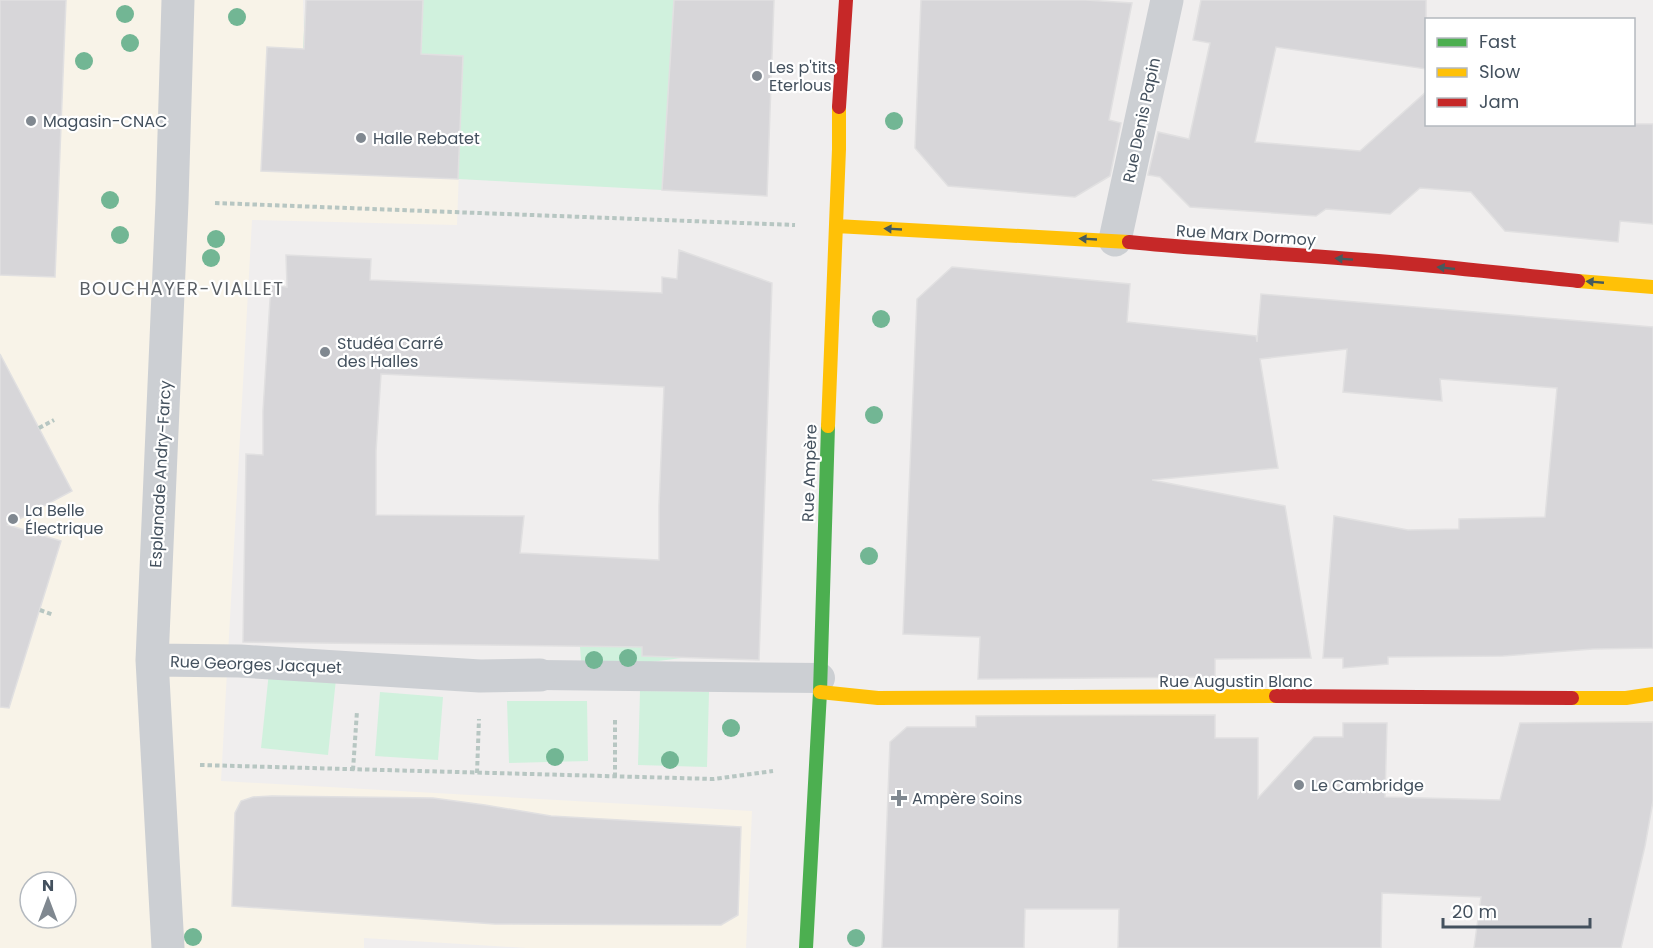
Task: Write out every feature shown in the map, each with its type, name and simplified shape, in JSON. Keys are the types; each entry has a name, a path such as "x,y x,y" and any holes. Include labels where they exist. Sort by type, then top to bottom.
{"street":[{"name":"Esplanade Andry-Farcy","path":"168,948 152,660 172,202 178,0"},
{"name":"Rue Ampère","path":"806,948 820,685 830,339 839,149 838,124 846,0"},
{"name":"Rue Denis Papin","path":"1115,240 1167,0"},
{"name":"Rue Marx Dormoy","path":"836,226 1115,240 1188,248 1402,263 1653,287"},
{"name":"Rue Georges Jacquet","path":"152,660 240,661 480,676 540,675"},
{"name":"Rue Augustin Blanc","path":"820,685 878,698 1250,696 1626,698 1653,694"}],"lane":[{"name":"Rue Georges Jacquet","path":"540,675 820,685"}],"path":[{"path":"172,202 836,226"},
{"path":"39,428 54,420"},
{"path":"40,610 54,615"},
{"name":"Rue Georges Jacquet","path":"353,770 361,669"},
{"path":"477,773 480,676"},
{"path":"615,777 616,677"},
{"path":"157,765 233,765 714,779 816,765"}],"shaded area":[{"name":"BOUCHAYER-VIALLET","path":"0,0 303,0 304,48 463,56 457,225 252,220 221,781 752,811 746,948 527,948 364,938 364,948 0,948"}],"green space":[{"path":"423,0 674,0 662,190 458,179 463,56 303,48 305,13 422,16"},
{"path":"642,642 642,656 689,657 582,671 580,647"},
{"path":"269,672 336,679 328,755 261,748"},
{"path":"640,691 709,692 707,767 638,765"},
{"path":"380,692 443,697 438,760 375,756"},
{"path":"507,701 587,701 588,761 509,763"}],"building":[{"name":"Magasin-CNAC","path":"0,0 66,0 55,277 0,275"},
{"name":"Halle Rebatet","path":"306,0 423,0 421,54 463,56 458,179 261,171 267,47 304,49"},
{"path":"674,0 774,0 767,196 662,190"},
{"path":"921,0 1086,0 1132,3 1109,120 1121,123 1110,176 1075,197 948,186 915,148"},
{"path":"1201,0 1426,0 1425,69 1276,47 1255,142 1360,151 1425,93 1425,126 1635,126 1635,124 1653,124 1653,224 1620,221 1618,242 1505,231 1471,192 1420,188 1390,214 1326,209 1316,216 1190,207 1160,177 1148,175 1158,132 1189,139 1210,43 1193,40"},
{"path":"679,250 772,283 759,660 642,656 642,647 243,642 246,454 263,455 263,411 271,284 287,287 286,255 371,259 370,280 662,293 662,277 677,279","holes":["381,374 664,387 659,560 520,553 524,516 376,515 376,451"]},
{"path":"952,267 1130,284 1127,322 1256,336 1257,342 1261,294 1653,327 1653,648 1593,649 1503,656 1388,657 1388,664 1343,668 1343,658 1323,658 1334,516 1408,530 1459,529 1459,519 1545,517 1557,388 1440,379 1442,401 1343,392 1347,349 1260,359 1278,468 1152,480 1285,506 1311,658 1215,659 1215,677 978,679 980,637 903,634 917,299"},
{"name":"La Belle Électrique","path":"0,354 72,491 8,525 61,541 9,708 0,707"},
{"path":"1215,715 1215,738 1258,738 1258,798 1314,737 1343,737 1343,723 1387,723 1385,797 1500,800 1520,723 1653,722 1653,801 1621,948 1474,948 1481,897 1382,893 1381,948 1118,948 1119,909 1025,909 1024,948 882,948 890,742 907,727 976,727 976,716"},
{"path":"253,797 433,798 551,816 741,827 738,915 721,925 495,924 232,906 235,813 241,801"}],"traffic: fast":[{"path":"806,948 820,692 828,426"}],"traffic: slow":[{"path":"828,426 839,107"},
{"path":"836,226 1129,242"},
{"path":"1578,281 1653,287"},
{"path":"820,692 878,698 1276,696"},
{"path":"1572,698 1626,698 1653,694"}],"traffic: jam":[{"path":"839,107 846,0"},
{"path":"1129,242 1401,263 1578,281"},
{"path":"1276,696 1572,698"}],"place":[{"name":"Les p'tits Eterlous","path":"757,76"},
{"name":"Magasin-CNAC","path":"31,121"},
{"name":"Halle Rebatet","path":"361,138"},
{"name":"Studéa Carré des Halles","path":"325,352"},
{"name":"La Belle Électrique","path":"13,519"},
{"name":"Le Cambridge","path":"1299,785"},
{"name":"Ampère Soins","path":"899,798"}],"district":[{"name":"BOUCHAYER-VIALLET","path":"182,289"}]}
